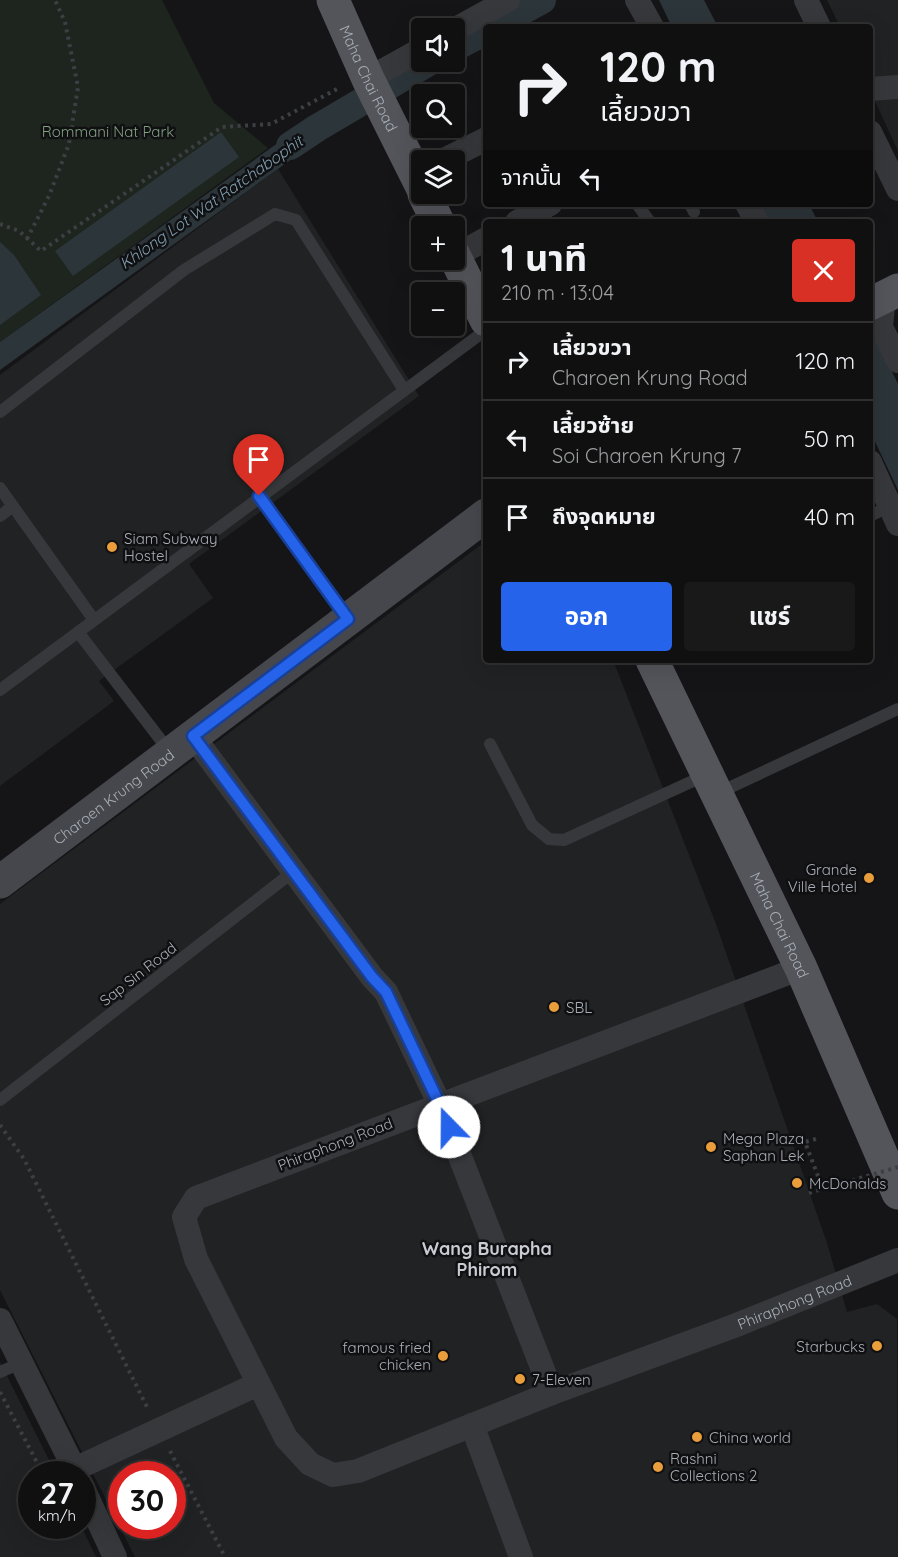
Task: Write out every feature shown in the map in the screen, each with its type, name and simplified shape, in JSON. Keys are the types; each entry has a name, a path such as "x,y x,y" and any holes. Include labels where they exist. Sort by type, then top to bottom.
{"main road":[{"name":"Maha Chai Road","path":"333,0 370,82 411,163"},
{"path":"462,270 483,314"},
{"name":"Charoen Krung Road","path":"0,882 483,517"},
{"name":"Maha Chai Road","path":"653,663 801,968 898,1193"}],"street":[{"path":"465,24 508,0"},
{"path":"637,0 650,24"},
{"path":"806,0 818,24"},
{"path":"370,82 411,56"},
{"path":"873,89 898,87"},
{"path":"873,138 898,189"},
{"path":"464,150 483,140"},
{"path":"522,219 544,207"},
{"path":"465,251 483,241"},
{"path":"884,297 881,327 898,360"},
{"path":"873,472 886,515"},
{"path":"182,745 294,871 372,977 386,992 440,1105 552,1393"},
{"name":"Phiraphong Road","path":"801,968 196,1198 184,1217 196,1259 286,1438 310,1464 333,1475 358,1471 552,1393 734,1326 898,1260"},
{"path":"0,1320 11,1367 68,1461"},
{"path":"96,1467 159,1430 258,1384"},
{"path":"472,1425 521,1557"},
{"path":"96,1516 115,1557"}],"lane":[{"path":"0,412 184,270 275,214 296,220 404,390"},
{"path":"0,690 483,332"},
{"path":"0,488 94,620"},
{"path":"259,496 348,619"},
{"path":"0,516 13,506"},
{"path":"78,632 182,745"},
{"path":"490,744 532,825 549,838 564,840 898,710"},
{"name":"Sap Sin Road","path":"0,1100 294,871"}],"path":[{"path":"27,239 49,196 69,144 78,87 65,22 55,0"},
{"path":"0,224 18,231 41,251 222,127 271,124 329,91 370,82"},
{"path":"0,1125 24,1159 225,1557"},
{"path":"816,1139 806,1143 823,1189"},
{"path":"809,1193 898,1167"},
{"path":"0,1392 36,1461"}],"shaded area":[{"path":"827,0 898,0 898,151 873,97 873,24 839,24"},
{"path":"278,169 419,396 189,564 213,598 99,681 114,701 0,786 0,375"},
{"path":"483,543 483,663 614,663 716,924 827,1243 847,1312 877,1304 897,1319 898,1557 135,1557 126,1539 186,1539 186,1461 108,1461 108,1504 96,1480 96,1461 86,1461 0,1290 0,904"},
{"path":"0,1362 50,1461 18,1461 18,1539 87,1539 96,1557 0,1557"}],"green space":[{"name":"Rommani Nat Park","path":"0,0 162,0 214,103 268,148 0,342"}],"water":[{"path":"659,0 704,0 716,24 671,24"},
{"path":"317,115 325,135 0,370 0,342"},
{"path":"221,132 239,157 73,276 55,251"},
{"path":"760,207 810,207 816,219 766,219"},
{"path":"0,242 14,255 41,295 0,325"},
{"path":"873,332 898,384 898,490 873,437"}],"waterway":[{"name":"Khlong Lot Wat Ratchabophit","path":"498,24 542,0"},
{"name":"Khlong Lot Wat Ratchabophit","path":"465,42 483,33"},
{"name":"Khlong Lot Wat Ratchabophit","path":"290,146 412,72"}],"place":[{"name":"Siam Subway Hostel","path":"112,547"},
{"name":"Grande Ville Hotel","path":"869,878"},
{"name":"SBL","path":"554,1007"},
{"name":"Mega Plaza Saphan Lek","path":"711,1147"},
{"name":"McDonalds","path":"797,1183"},
{"name":"Starbucks","path":"877,1346"},
{"name":"famous fried chicken","path":"443,1356"},
{"name":"7-Eleven","path":"520,1379"},
{"name":"China world","path":"697,1437"},
{"name":"Rashni Collections 2","path":"658,1467"}],"district":[{"name":"Wang Burapha Phirom","path":"487,1258"}],"route":[{"path":"259,496 348,619 193,736 372,977 386,992 449,1127"}]}
